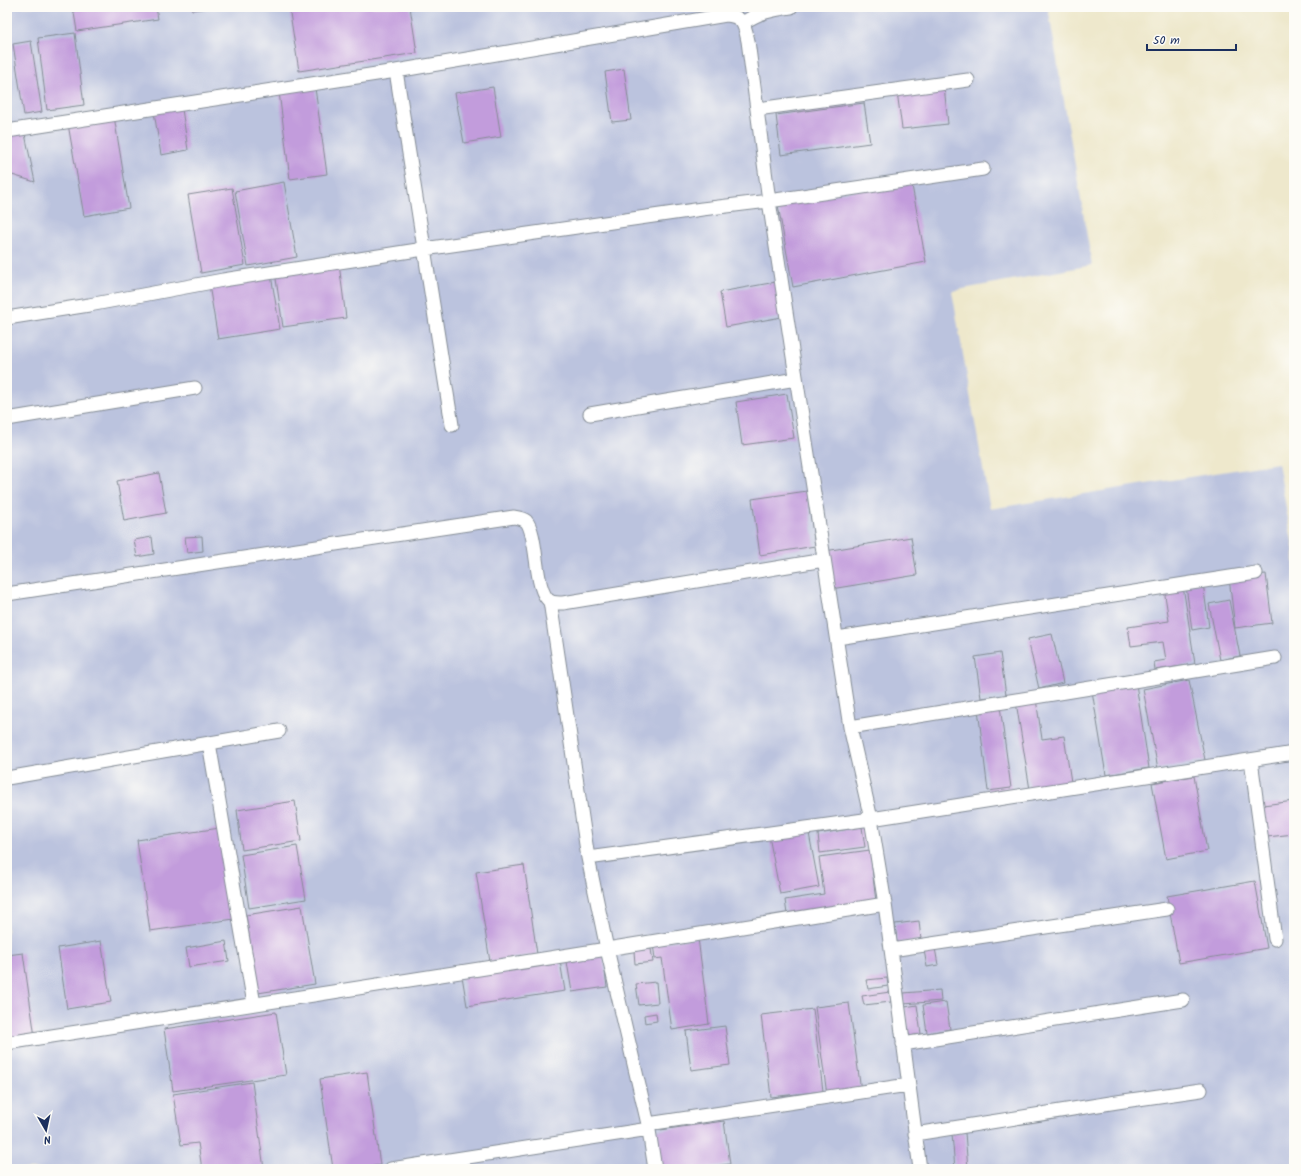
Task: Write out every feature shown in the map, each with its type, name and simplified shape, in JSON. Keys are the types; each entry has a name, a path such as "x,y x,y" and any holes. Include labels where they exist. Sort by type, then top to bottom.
{"lane":[{"path":"7,131 396,71 726,15 754,16 763,12 791,7"},
{"path":"741,16 748,41 769,201 850,727 871,819 885,904 920,1169"},
{"path":"396,71 452,425"},
{"path":"757,109 968,80"},
{"path":"7,318 89,305 223,280 424,249 702,209 769,201 983,169"},
{"path":"590,414 796,379"},
{"path":"7,419 195,388"},
{"path":"7,594 514,516 522,519 530,527 542,590 550,601 588,858 607,949 648,1126 655,1169"},
{"path":"550,601 563,603 824,560"},
{"path":"837,638 1256,573"},
{"path":"850,727 1275,658"},
{"path":"7,778 279,731"},
{"path":"209,743 254,1004"},
{"path":"588,858 871,819 1294,753"},
{"path":"1251,760 1275,939"},
{"path":"7,1043 885,904"},
{"path":"891,950 1167,909"},
{"path":"903,1044 1183,1000"},
{"path":"391,1169 648,1126 908,1085"},
{"path":"915,1134 1201,1090"}],"shaded area":[{"path":"7,7 1048,7 1092,265 952,291 990,509 1278,463 1294,552 1294,1169 7,1169"}],"building":[{"path":"73,7 156,7 158,19 77,31"},
{"path":"191,7 208,7 209,8 192,10"},
{"path":"289,7 410,7 417,53 299,71"},
{"path":"75,33 84,105 47,110 38,38"},
{"path":"31,41 42,112 24,115 13,44"},
{"path":"624,69 631,120 612,122 605,72"},
{"path":"944,86 948,124 902,129 897,91"},
{"path":"493,87 501,137 464,143 455,93"},
{"path":"315,88 327,174 290,179 279,92"},
{"path":"181,102 188,150 161,155 153,106"},
{"path":"864,103 870,143 781,155 776,115"},
{"path":"114,116 129,208 84,216 68,124"},
{"path":"24,129 35,182 9,174 7,165 7,132"},
{"path":"911,180 926,262 793,287 778,205"},
{"path":"284,182 297,257 248,266 235,191"},
{"path":"232,188 245,265 201,273 188,195"},
{"path":"339,264 346,318 283,327 275,272"},
{"path":"271,275 280,329 218,339 209,285"},
{"path":"776,282 782,317 726,327 720,292"},
{"path":"787,394 794,438 742,445 736,402"},
{"path":"159,473 166,513 124,521 117,481"},
{"path":"807,491 815,546 760,555 752,499"},
{"path":"202,536 203,551 187,553 185,537"},
{"path":"152,537 154,554 137,557 134,540"},
{"path":"911,537 917,575 831,589 825,551"},
{"path":"1266,574 1272,623 1235,628 1229,578"},
{"path":"1203,583 1209,627 1192,630 1186,586"},
{"path":"1183,586 1195,664 1155,670 1154,662 1166,660 1163,642 1131,646 1128,627 1169,621 1164,589"},
{"path":"1229,600 1240,656 1220,660 1209,604"},
{"path":"1052,634 1063,683 1039,689 1028,639"},
{"path":"1000,653 1006,695 981,698 975,657"},
{"path":"1189,680 1205,760 1158,769 1143,689"},
{"path":"1136,684 1149,768 1106,775 1092,691"},
{"path":"1036,699 1042,739 1064,736 1071,782 1030,790 1016,702"},
{"path":"1000,706 1011,788 988,791 978,709"},
{"path":"1194,776 1207,851 1166,859 1152,783"},
{"path":"295,801 301,841 242,850 237,810"},
{"path":"1294,801 1294,834 1267,837 1263,805"},
{"path":"862,827 865,847 820,853 818,834"},
{"path":"220,828 234,919 150,931 137,840"},
{"path":"808,828 819,887 780,894 769,836"},
{"path":"297,846 306,899 249,908 241,855"},
{"path":"870,850 876,902 787,914 785,900 824,894 819,857"},
{"path":"524,865 537,954 490,962 476,872"},
{"path":"1255,881 1267,948 1179,963 1167,896"},
{"path":"302,906 315,984 258,993 246,915"},
{"path":"919,921 921,940 897,943 895,924"},
{"path":"698,938 709,1024 672,1030 662,958 655,959 653,944"},
{"path":"101,941 111,1002 67,1009 58,948"},
{"path":"226,941 229,961 189,967 186,948"},
{"path":"935,948 938,965 927,967 924,950"},
{"path":"651,949 653,962 635,964 634,951"},
{"path":"23,953 35,1037 7,1041 7,955"},
{"path":"603,956 607,987 572,992 567,962"},
{"path":"560,961 565,991 467,1006 462,976"},
{"path":"887,978 888,986 868,989 866,980"},
{"path":"656,982 658,1003 639,1005 636,984"},
{"path":"940,990 941,1001 904,1004 904,993"},
{"path":"890,992 891,1002 864,1005 862,996"},
{"path":"946,1002 950,1029 927,1033 923,1005"},
{"path":"849,1003 861,1091 827,1095 815,1007"},
{"path":"917,1005 921,1034 909,1036 905,1007"},
{"path":"813,1009 823,1091 771,1097 761,1015"},
{"path":"276,1012 286,1075 173,1091 164,1029"},
{"path":"656,1013 657,1021 645,1023 644,1015"},
{"path":"725,1026 730,1065 691,1070 686,1031"},
{"path":"367,1072 380,1165 357,1169 333,1169 320,1079"},
{"path":"252,1082 264,1169 202,1169 198,1143 181,1145 173,1094"},
{"path":"724,1121 730,1164 693,1169 658,1169 653,1131"},
{"path":"965,1133 968,1169 955,1169 952,1134"}]}
